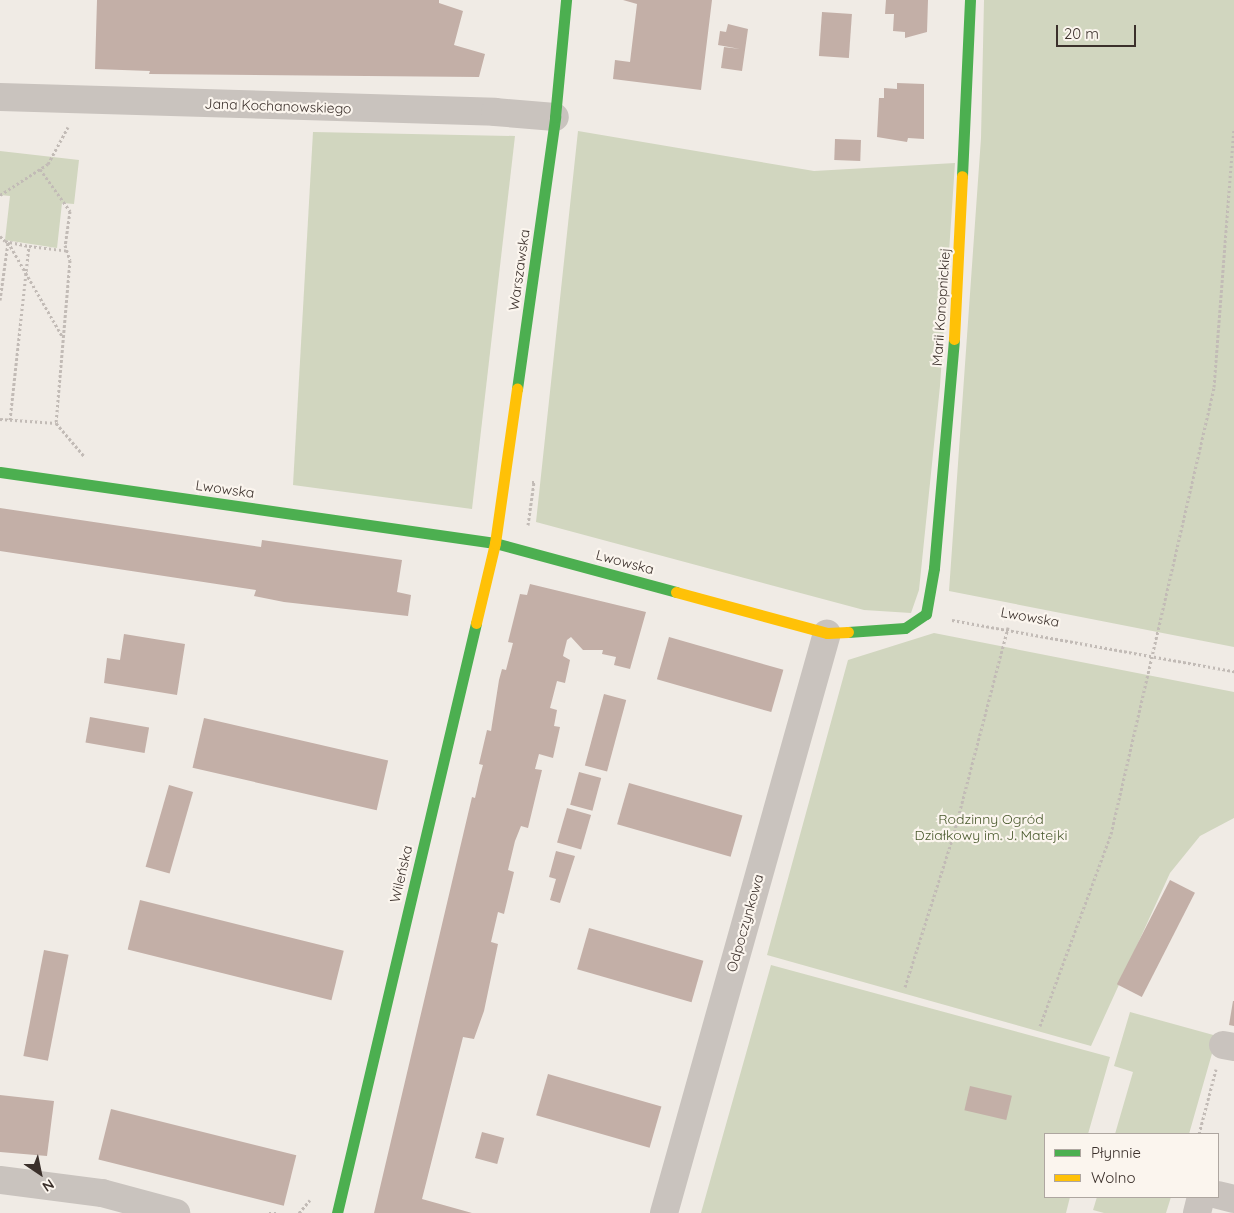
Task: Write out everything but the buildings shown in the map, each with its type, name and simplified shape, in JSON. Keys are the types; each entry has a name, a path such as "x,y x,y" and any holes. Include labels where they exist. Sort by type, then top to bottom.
{"street":[{"name":"Warszawska","path":"495,543 555,117 566,0"},
{"name":"Marii Konopnickiej","path":"926,614 954,345 970,0"},
{"name":"Jana Kochanowskiego","path":"0,97 495,112 555,117"},
{"name":"Lwowska","path":"0,472 495,543 827,633 905,628 926,614"},
{"name":"Wileńska","path":"337,1213 495,543"},
{"name":"Odpoczynkowa","path":"664,1213 827,633"},
{"path":"0,1180 102,1193 176,1213"},
{"path":"1219,1195 1234,1199"},
{"path":"1197,1213 1201,1198"}],"path":[{"path":"1040,1026 1111,834 1154,656 1214,387 1234,130"},
{"path":"40,169 70,211 67,251 70,260 56,423 109,487"},
{"path":"0,236 8,242 27,268 63,338"},
{"path":"8,242 67,251"},
{"path":"0,300 8,242"},
{"path":"10,420 29,246"},
{"path":"0,419 56,423"},
{"name":"Lwowska","path":"926,614 1008,627 1234,670"},
{"path":"905,987 953,837 1008,627"},
{"path":"1199,1133 1228,1046"},
{"path":"269,1213 278,1213"}],"green space":[{"path":"984,0 1234,0 1234,647 949,591 981,138"},
{"path":"578,131 814,171 955,163 940,386 919,590 911,613 864,610 536,522"},
{"path":"313,132 515,136 472,509 293,485"},
{"path":"0,151 79,160 74,204 62,203 57,248 5,240 10,196 0,195"},
{"name":"Rodzinny Ogród Działkowy im. J. Matejki","path":"934,633 1234,692 1234,818 1200,836 1170,873 1091,1046 767,955 848,660"},
{"path":"771,965 1110,1057 1088,1133 1044,1133 1044,1198 1070,1198 1066,1213 701,1213"},
{"path":"1130,1012 1217,1036 1189,1133 1115,1133 1133,1072 1114,1066"},
{"path":"1097,1198 1171,1198 1166,1213 1104,1213 1093,1210"}],"traffic: fast":[{"path":"517,389 555,117 566,0"},
{"path":"962,176 970,0"},
{"path":"848,632 905,628 926,614 934,568 954,339"},
{"path":"0,472 495,543 676,592"},
{"path":"337,1213 476,623"}],"traffic: slow":[{"path":"954,339 962,176"},
{"path":"476,623 495,543 517,389"},
{"path":"676,592 827,633 848,632"}]}
